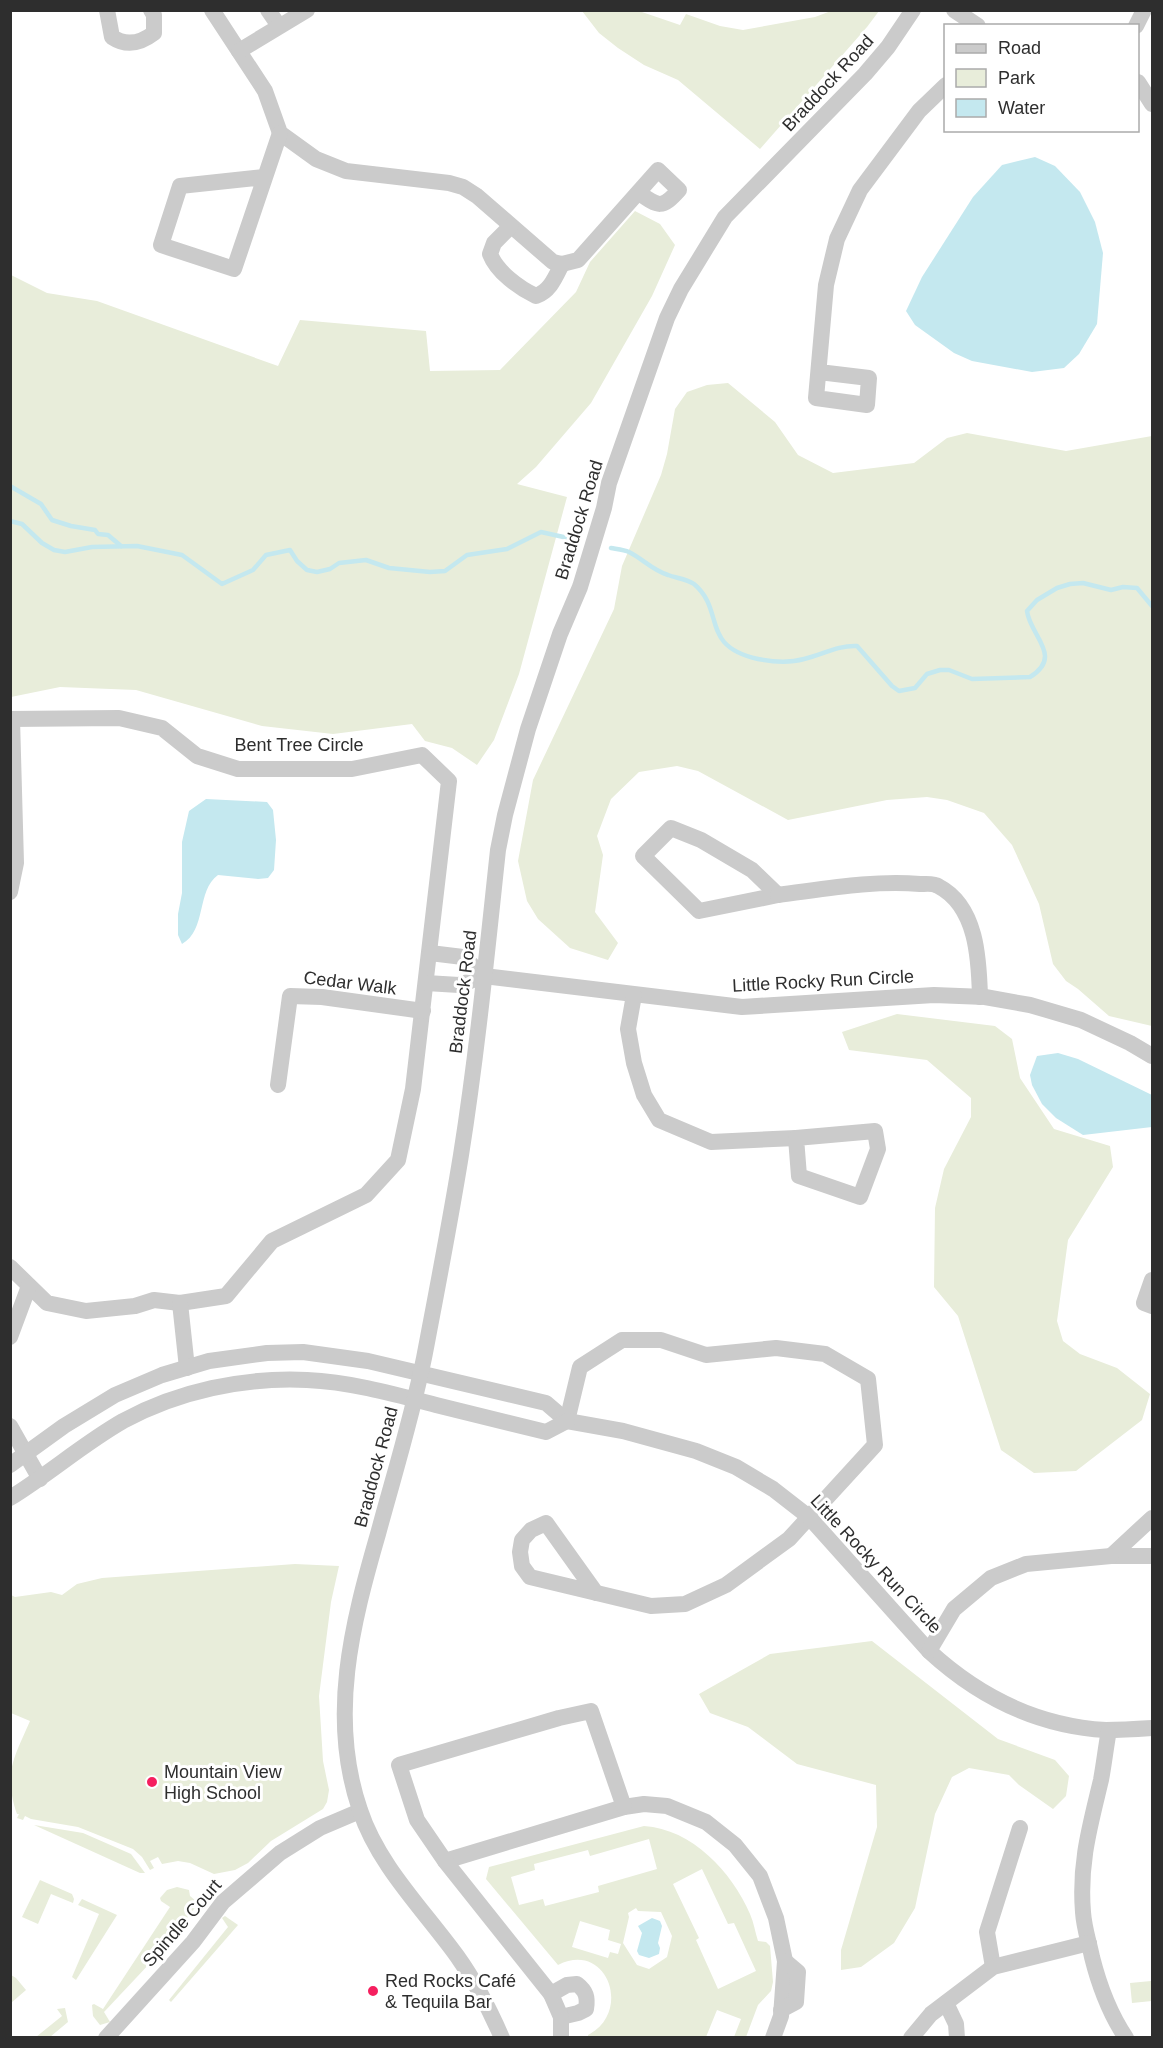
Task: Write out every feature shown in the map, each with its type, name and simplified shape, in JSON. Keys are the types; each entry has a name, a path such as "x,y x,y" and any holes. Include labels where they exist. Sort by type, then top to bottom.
{"street":[{"path":"107,10 112,37 120,42 142,42 154,33 154,15 151,10"},
{"path":"212,10 265,91 280,133 316,159 346,171 424,179 463,187 477,196 553,262 562,264 578,260 639,193"},
{"path":"268,10 279,26"},
{"path":"239,51 307,10"},
{"name":"Braddock Road","path":"502,2037 486,2001 472,1978 395,1875 376,1845 360,1811 350,1772 344,1716 347,1662 358,1603 414,1400 461,1156 498,850 515,774 560,633 580,587 604,508 609,483 667,318 681,289 726,217 866,74 888,47 912,10"},
{"path":"954,10 975,24"},
{"path":"1137,24 1144,10"},
{"path":"1139,85 1152,104"},
{"path":"819,372 826,285 837,239 860,190 919,111 944,86"},
{"path":"264,177 180,186 161,245 234,269 280,133"},
{"path":"511,226 495,243 490,254 494,264 525,291 536,296 543,293 553,282 562,264"},
{"name":"Bent Tree Circle","path":"10,892 16,863 11,719 119,717 162,728 197,756 238,769 352,768 422,755 450,780 413,1089 398,1160 366,1195 272,1241 226,1296 180,1303 154,1300 135,1306 86,1311 47,1303 10,1267"},
{"path":"778,895 752,870 701,840 671,828 643,856 699,911 778,895 896,882 937,885 956,900 971,925 980,965 980,997"},
{"path":"426,983 459,985 484,976 462,957 430,953"},
{"name":"Little Rocky Run Circle","path":"484,976 742,1007 934,995 980,997 1030,1005 1070,1016 1110,1033 1152,1056"},
{"path":"634,995 628,1029 634,1063 644,1095 659,1120 711,1142 875,1131 878,1149 860,1197 799,1176 796,1138"},
{"name":"Cedar Walk","path":"278,1085 290,996 322,997 423,1011"},
{"path":"1152,1280 1144,1303 1152,1306"},
{"path":"10,1337 29,1287"},
{"path":"180,1303 186,1368"},
{"path":"567,1421 580,1366 622,1340 661,1340 706,1354 776,1348 825,1354 868,1379 875,1445 789,1539 726,1585 685,1604 651,1606 596,1593 530,1577 522,1566 520,1552 522,1540 531,1530 546,1523 596,1593"},
{"name":"Little Rocky Run Circle","path":"10,1465 64,1426 115,1395 162,1375 209,1361 267,1353 303,1352 368,1361 420,1372 546,1403 567,1421 623,1431 696,1450 736,1467 773,1488 809,1517 929,1651 967,1683 1002,1703 1053,1722 1108,1730 1152,1728"},
{"name":"Little Rocky Run Circle","path":"10,1498 40,1479 77,1450 124,1421 168,1401 221,1386 273,1380 307,1380 381,1391 546,1432 567,1421"},
{"path":"10,1426 40,1479"},
{"path":"1111,1556 1152,1518"},
{"path":"929,1651 954,1609 991,1578 1026,1564 1111,1556 1152,1556"},
{"path":"561,2037 561,2017 551,1994 445,1861 417,1820 399,1765 591,1711 624,1806"},
{"path":"1108,1730 1101,1779 1088,1828 1083,1863 1083,1913 1085,1934 1098,1980 1119,2028 1126,2037"},
{"path":"445,1861 624,1806 644,1804 667,1806 706,1822 735,1845 760,1876 776,1918 785,1961 781,2010 773,2037"},
{"name":"Spindle Court","path":"106,2037 193,1942 223,1902 280,1853 320,1828 360,1811"},
{"path":"993,1967 987,1932 1020,1828"},
{"path":"911,2037 931,2014 993,1967 1089,1942"},
{"path":"551,1994 567,1985 577,1984 584,1990 588,1999 586,2009 561,2017"},
{"path":"946,2003 956,2024 957,2037"}],"green space":[{"path":"582,11 639,11 680,25 686,14 720,26 743,30 815,17 831,11 879,11 760,149 678,80 644,65 618,48 599,33"},
{"path":"635,211 660,224 675,245 652,296 591,403 536,467 517,484 567,497 519,674 494,740 477,765 452,748 425,741 412,724 333,734 262,726 136,690 60,687 11,697 11,275 47,293 97,301 278,366 300,320 426,331 430,371 500,370 576,292 590,262"},
{"path":"728,383 775,422 798,455 833,473 914,463 947,438 967,433 1066,451 1152,436 1152,1026 1109,1016 1066,981 1053,964 1039,904 1012,845 984,813 947,800 927,797 887,800 788,820 698,771 677,766 639,772 611,799 597,836 603,855 595,912 618,943 608,960 570,948 538,919 527,901 518,861 533,780 614,609 622,566 661,475 675,409 687,392 707,385"},
{"path":"897,1014 995,1026 1012,1039 1020,1078 1054,1129 1110,1146 1113,1167 1068,1240 1057,1321 1063,1341 1080,1354 1117,1368 1150,1394 1142,1420 1076,1471 1034,1473 1001,1450 958,1316 934,1287 935,1208 944,1169 971,1117 971,1098 927,1060 849,1050 842,1032"},
{"name":"Mountain View High School","path":"295,1564 339,1566 331,1602 319,1696 323,1761 329,1790 323,1809 271,1841 248,1863 235,1870 214,1874 190,1863 178,1861 162,1864 158,1857 150,1861 154,1868 150,1870 142,1857 133,1849 78,1827 25,1816 23,1820 17,1818 19,1814 17,1814 11,1787 12,1766 30,1721 11,1713 11,1595 15,1597 51,1592 62,1595 77,1584 102,1578"},
{"path":"872,1641 998,1739 1055,1760 1069,1776 1066,1796 1053,1809 1009,1775 969,1768 952,1777 935,1814 915,1908 894,1943 861,1967 841,1970 841,1950 877,1827 876,1785 797,1764 748,1727 710,1713 699,1694 770,1654"},
{"path":"34,1825 83,1833 131,1854 145,1873 140,1873"},
{"path":"644,1826 662,1829 694,1844 721,1868 733,1883 750,1914 758,1941 766,1942 770,1946 773,1982 771,1991 758,2005 746,2037 734,2037 741,2019 717,2010 706,2037 588,2037 602,2024 609,2011 611,1996 608,1982 601,1970 590,1962 575,1960 558,1965 486,1879 489,1867","holes":["649,1839 657,1869 598,1886 599,1892 545,1906 543,1899 519,1905 511,1877 535,1870 534,1864 588,1850 590,1856","702,1869 728,1924 734,1923 756,1971 718,1989 696,1940 699,1938 673,1884","636,1908 638,1911 661,1912 672,1936 667,1957 649,1969 637,1965 623,1943 628,1913","580,1921 610,1930 608,1940 621,1944 618,1954 610,1952 608,1958 572,1947"]},
{"path":"40,1880 72,1894 74,1899 73,1903 51,1894 38,1924 22,1917"},
{"path":"177,1887 189,1890 190,1896 196,1901 200,1898 200,1901 167,1945 104,2012 110,2022 100,2025 93,2016 92,2005 103,2009 170,1907 160,1898 167,1890"},
{"path":"82,1899 117,1915 76,1980 72,1977 99,1914 78,1905"},
{"path":"225,1916 238,1925 171,2002 169,2000 228,1927 222,1918"},
{"path":"11,1975 26,1990 11,2003"},
{"path":"1151,1981 1152,2001 1132,2003 1130,1983"},
{"path":"65,2008 68,2022 50,2037 36,2037 62,2016 57,2009"}],"water":[{"path":"1035,157 1055,166 1080,192 1095,222 1103,253 1097,324 1079,354 1064,368 1032,372 972,361 954,353 915,325 906,311 922,277 973,197 1002,165"},
{"path":"206,799 267,802 273,810 276,840 274,870 268,878 258,879 218,875 211,882 207,891 195,930 182,944 178,935 178,914 182,893 182,842 189,811"},
{"path":"1058,1053 1078,1059 1152,1095 1152,1127 1083,1135 1056,1118 1042,1104 1032,1085 1030,1075 1037,1056"},
{"path":"652,1918 660,1921 662,1926 658,1943 659,1954 649,1958 639,1955 637,1951 642,1933 638,1926"}],"waterway":[{"path":"10,486 41,504 52,520 95,530 98,534 108,535 121,546"},
{"path":"10,521 22,524 42,543 54,550 65,552 92,547 137,546 182,555 222,584 253,570 266,555 290,550 307,570 317,572 330,569 339,563 366,560 389,568 430,572 445,571 467,555 507,549 541,532 577,540"},
{"path":"611,548 629,552 662,573 694,584 704,594 720,637 728,646 740,653 758,659 787,662 843,647 857,646 899,691 915,688 927,674 940,670 949,670 972,679 1030,677 1040,669 1045,653 1027,611 1037,600 1057,588 1083,583 1111,590 1123,587 1137,588 1152,606"}],"place":[{"name":"Mountain View High School","path":"152,1782"},
{"name":"Red Rocks Café & Tequila Bar","path":"373,1991"}]}
